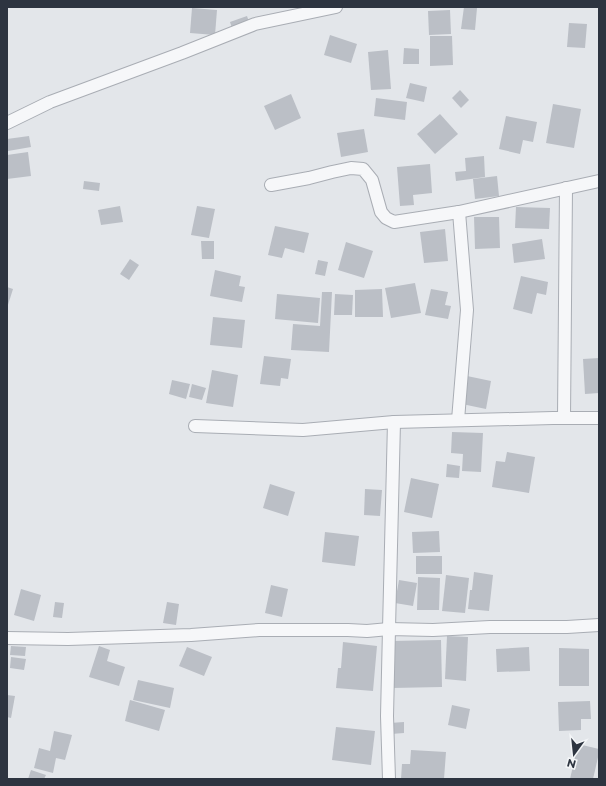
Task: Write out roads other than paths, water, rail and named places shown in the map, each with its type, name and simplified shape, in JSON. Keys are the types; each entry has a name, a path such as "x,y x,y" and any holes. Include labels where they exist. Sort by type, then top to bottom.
{"street":[{"path":"7,123 50,102 255,24 336,7"},
{"path":"271,185 351,168 363,169 372,180 380,212 386,218 394,222 459,212 599,181"},
{"path":"564,418 566,188"},
{"path":"458,420 467,310 459,212"},
{"path":"195,426 303,430 394,422 599,418"},
{"path":"389,779 389,629 394,422"},
{"path":"7,638 147,637 259,630 367,631 389,629 432,630 490,627 573,627 599,625"}]}
